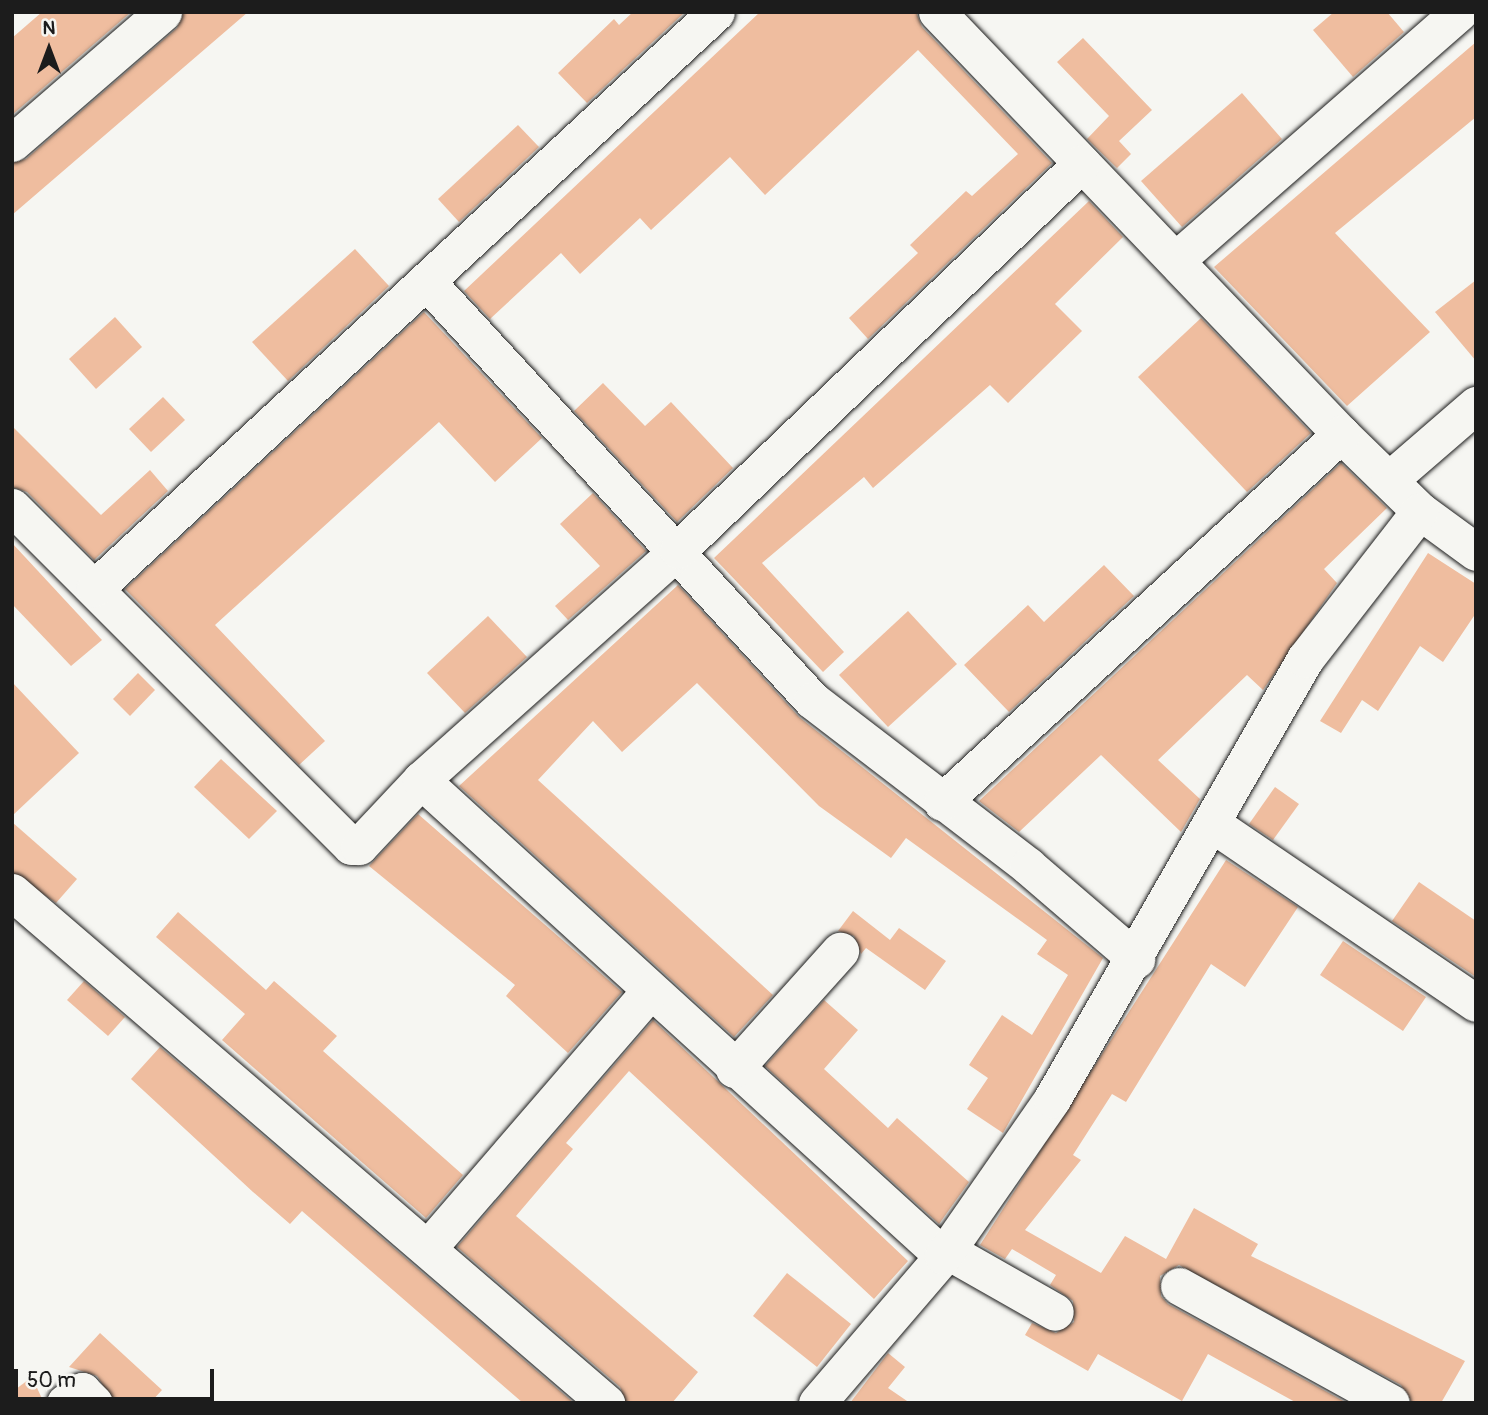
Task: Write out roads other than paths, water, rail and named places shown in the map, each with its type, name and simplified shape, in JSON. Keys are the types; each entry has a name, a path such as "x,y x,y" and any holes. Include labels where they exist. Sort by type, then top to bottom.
{"street":[{"path":"12,144 163,12"},
{"path":"94,588 716,12"},
{"path":"1177,259 1459,12"},
{"path":"951,17 1082,163 1177,259 1341,434 1420,510 1476,552"},
{"path":"12,507 351,846 359,846 421,779 678,550 1082,163"},
{"path":"427,282 678,550 812,700 1136,959"},
{"path":"1389,480 1476,405"},
{"path":"942,802 1341,434"},
{"path":"819,1402 944,1253 1052,1099 1136,959 1305,659 1420,510"},
{"path":"421,779 734,1069 944,1253 1055,1312"},
{"path":"1211,823 1476,1003"},
{"path":"12,892 606,1403"},
{"path":"734,1069 840,951"},
{"path":"428,1248 650,991"},
{"path":"1179,1286 1391,1403"},
{"path":"65,1403 82,1391 94,1403"}]}
